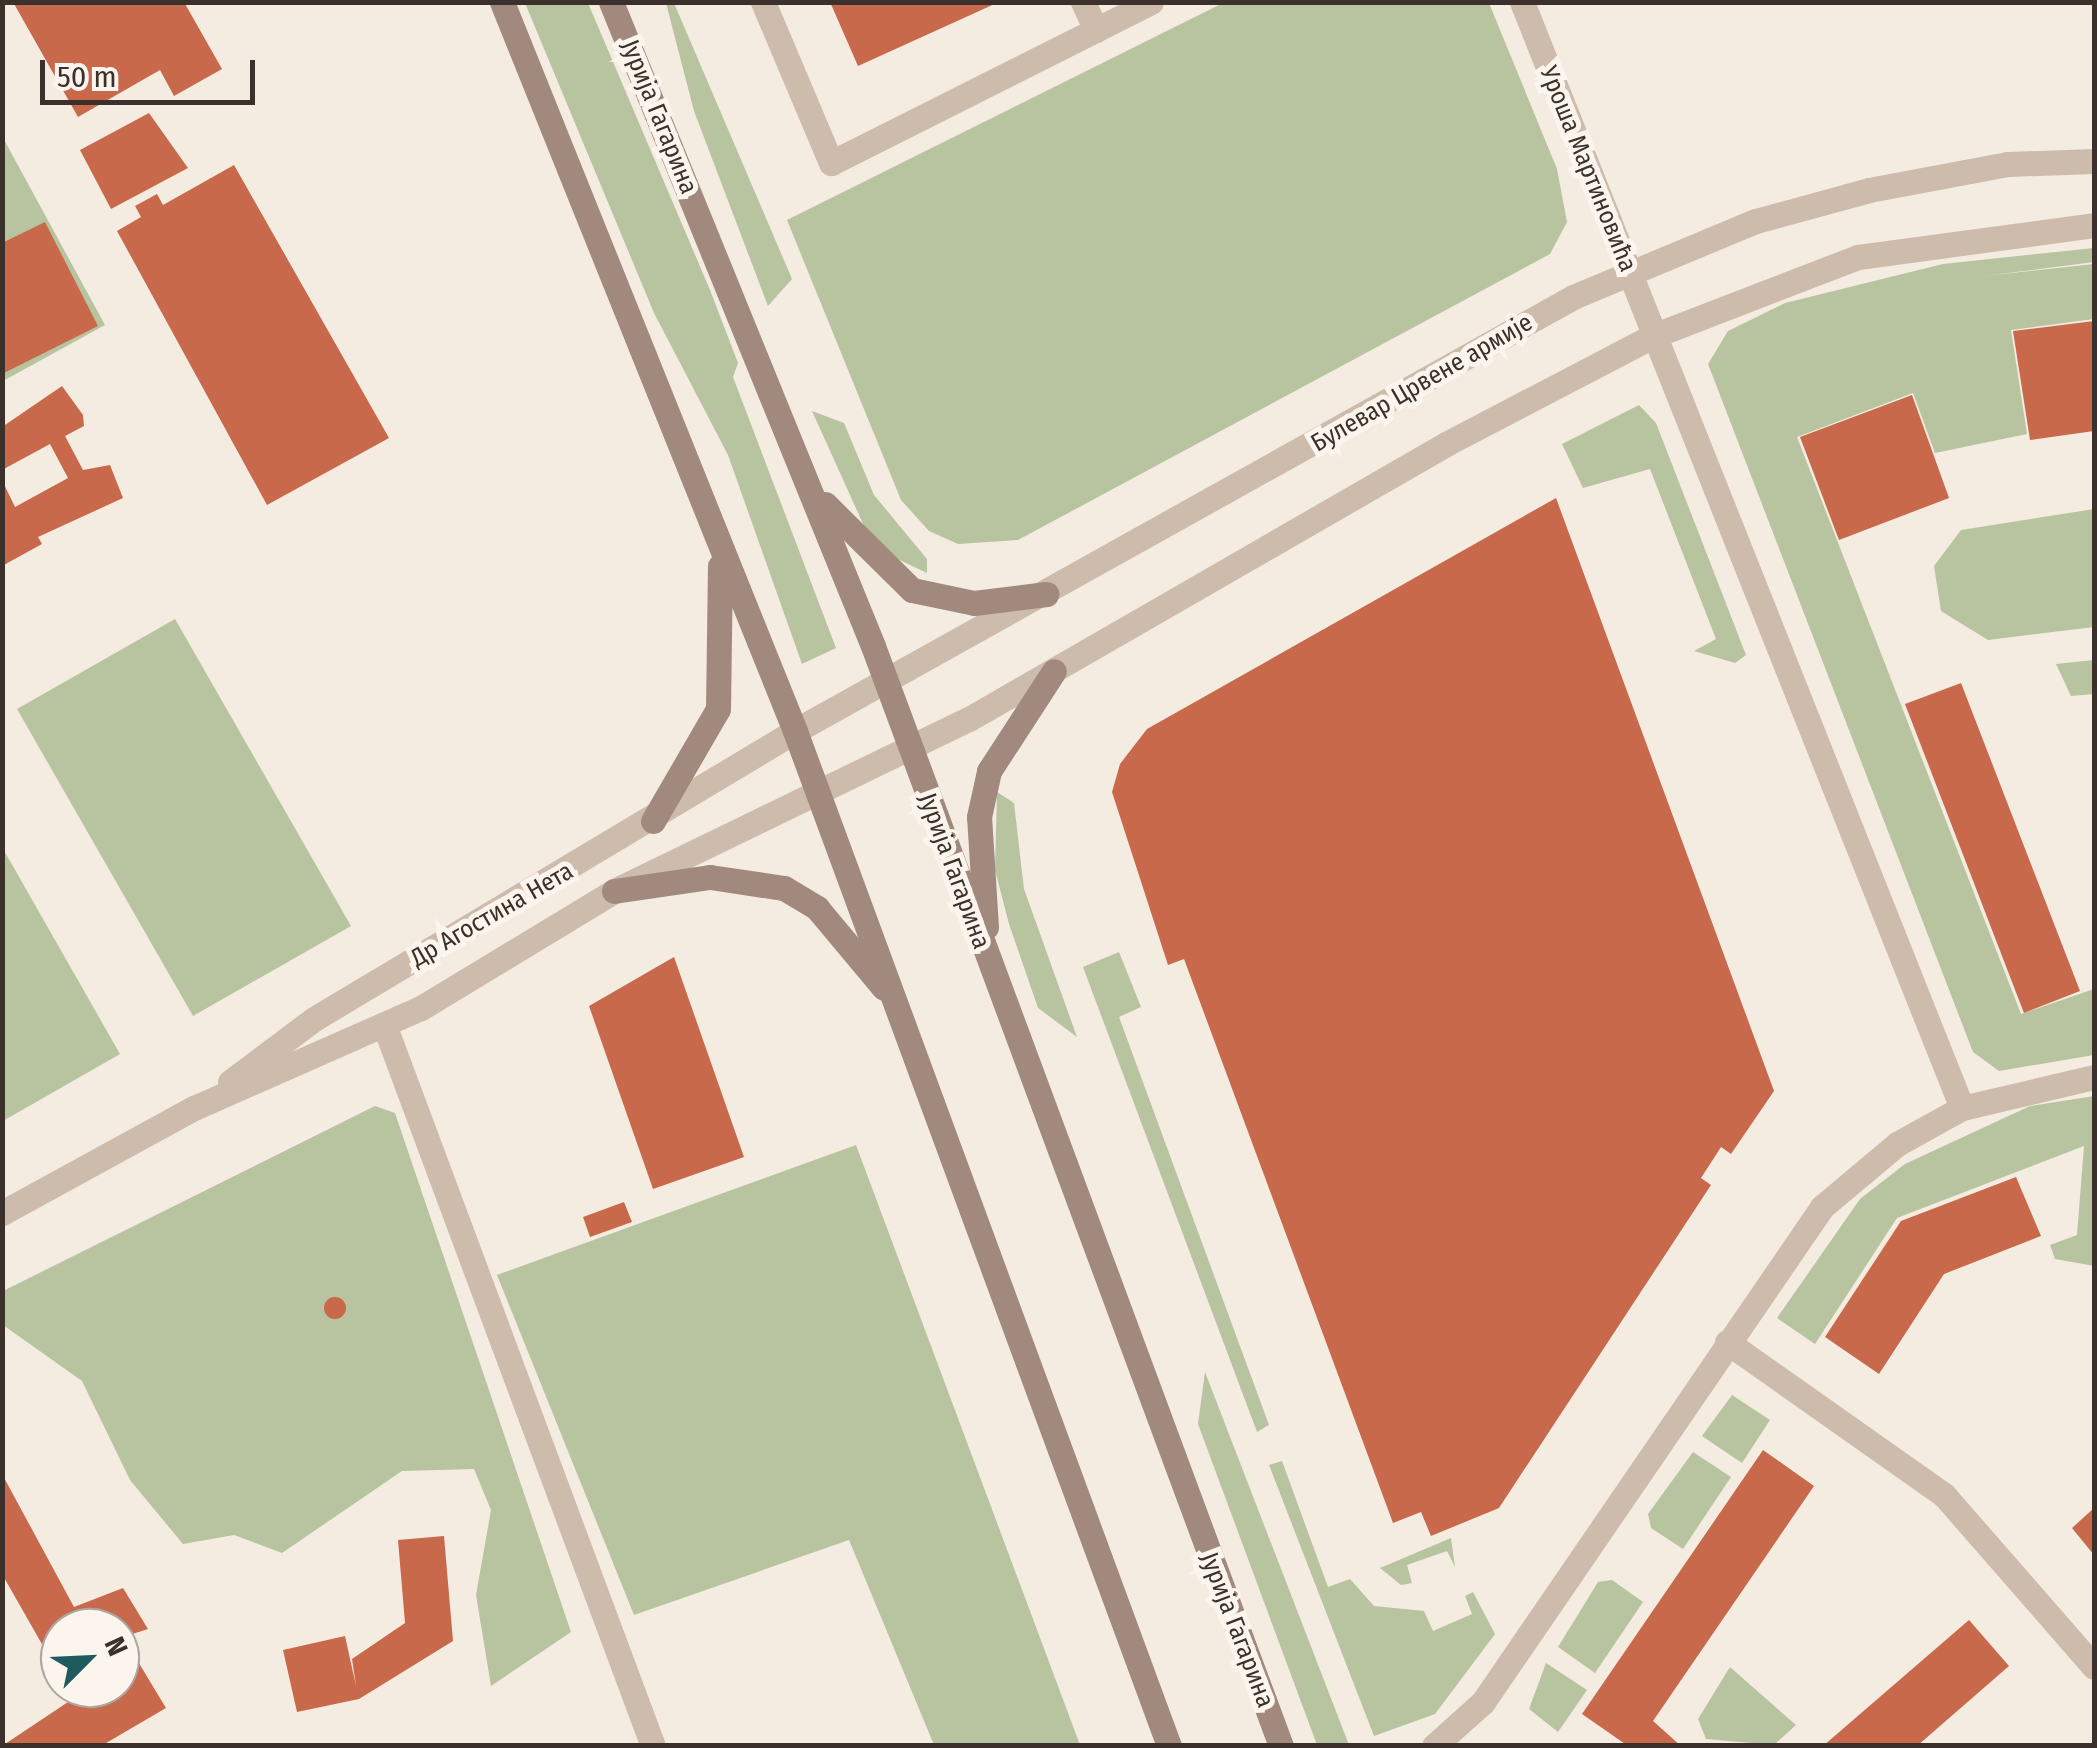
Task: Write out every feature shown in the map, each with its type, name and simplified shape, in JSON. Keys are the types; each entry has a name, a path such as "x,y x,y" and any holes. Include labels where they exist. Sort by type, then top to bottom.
{"main road":[{"path":"502,2 795,731 1169,1746"},
{"name":"Јурија Гагарина","path":"611,2 886,681 1281,1746"},
{"path":"806,477 862,550 912,590 974,603 1046,594"},
{"path":"653,821 722,694 724,588 712,522"},
{"path":"990,967 983,793 996,753 1054,671"},
{"path":"614,891 710,878 784,888 835,926 898,1006"}],"street":[{"path":"763,2 831,162 1152,2"},
{"path":"1084,2 1096,30"},
{"name":"Уроша Мартиновића","path":"1522,2 1962,1108"},
{"name":"Булевар Црвене армије","path":"795,731 1628,270 1756,222 1906,181 2094,161"},
{"path":"817,790 909,749 1054,671 1652,336 1858,257 2094,224"},
{"name":"Др Агостина Нета","path":"194,1108 314,1019 653,821 795,731"},
{"name":"Др Агостина Нета","path":"2,1213 194,1108 385,1026 614,891 817,790"},
{"path":"385,1026 653,1746"},
{"path":"1434,1746 1466,1739 1726,1342 1830,1200 1897,1144 1962,1108 2094,1077"},
{"path":"1726,1342 1944,1495 2094,1668"}],"green space":[{"path":"525,3 588,3 710,290 738,363 733,377 836,648 802,664 728,455 654,313"},
{"path":"666,3 674,3 792,279 768,306 694,111"},
{"path":"1223,3 1489,3 1557,169 1567,222 1550,254 1018,540 958,544 929,531 901,500 787,220"},
{"path":"2,136 105,325 3,381 2,381"},
{"path":"2094,248 2094,262 1984,276 2094,264 2094,319 2011,330 2027,434 1935,453 1913,393 1797,437 2021,1014 2094,989 2094,1055 1999,1071 1973,1052 1708,364 1728,331 1785,303 1943,264"},
{"path":"1639,405 1656,423 1746,655 1735,663 1694,651 1716,639 1650,469 1583,488 1562,444"},
{"path":"812,411 844,423 874,495 927,559 927,573 887,554 864,526"},
{"path":"2094,509 2094,627 1988,640 1941,611 1934,566 1961,530"},
{"path":"175,619 351,926 193,1016 17,709"},
{"path":"2094,660 2094,694 2071,696 2056,664"},
{"path":"997,792 1014,803 1024,889 1077,1037 1038,1008 1009,924 995,870"},
{"path":"2,847 120,1054 3,1121 2,1121"},
{"path":"1119,952 1141,1007 1119,1017 1269,1425 1257,1432 1083,967"},
{"path":"2094,1096 2094,1266 2055,1259 2050,1245 2077,1235 2084,1146 1897,1218 1815,1344 1777,1318 1860,1199 1905,1164 2030,1106"},
{"path":"375,1106 395,1113 571,1632 491,1686 476,1595 491,1510 474,1469 402,1471 282,1553 234,1535 183,1544 130,1480 82,1381 3,1325 3,1291"},
{"path":"856,1145 1080,1745 934,1745 849,1540 634,1615 497,1275"},
{"path":"1205,1372 1349,1745 1317,1745 1198,1424"},
{"path":"1732,1395 1770,1420 1742,1463 1702,1436"},
{"path":"1693,1452 1731,1477 1683,1549 1651,1528 1648,1514"},
{"path":"1282,1461 1328,1587 1350,1579 1374,1606 1424,1611 1433,1631 1472,1614 1465,1596 1473,1592 1495,1634 1435,1714 1374,1736 1269,1465"},
{"path":"1451,1538 1455,1567 1447,1551 1407,1565 1412,1583 1401,1585 1380,1568"},
{"path":"1612,1580 1643,1602 1595,1673 1558,1647 1598,1582"},
{"path":"1546,1663 1587,1690 1558,1732 1529,1709"},
{"path":"1730,1667 1796,1725 1774,1745 1706,1739 1698,1719"}],"building":[{"path":"13,2 184,2 222,69 174,96 160,70 78,117"},
{"path":"830,2 999,2 858,66"},
{"path":"149,113 188,168 111,209 80,150"},
{"path":"234,165 389,438 267,505 117,231 141,217 135,206 157,194 163,205"},
{"path":"45,222 98,326 2,374 2,243"},
{"path":"2094,321 2094,431 2030,440 2013,331"},
{"path":"62,386 83,415 84,426 65,436 83,470 110,465 123,498 38,537 42,544 2,566 2,480 15,507 68,478 50,444 2,470 2,427"},
{"path":"1912,395 1949,498 1839,540 1800,437"},
{"path":"1556,498 1774,1091 1731,1154 1721,1147 1701,1178 1711,1185 1499,1508 1431,1536 1421,1512 1393,1523 1184,959 1168,965 1112,792 1120,764 1147,729"},
{"path":"1961,683 2080,991 2024,1013 1905,704"},
{"path":"674,957 744,1157 653,1189 589,1006"},
{"path":"2016,1177 2041,1236 1944,1274 1879,1374 1825,1337 1901,1221"},
{"path":"624,1202 632,1222 590,1237 583,1217"},
{"path":"335,1297 346,1308 335,1319 324,1308"},
{"path":"1763,1450 1814,1486 1653,1721 1681,1746 1628,1746 1582,1714"},
{"path":"2,1474 74,1607 123,1588 135,1608 40,1608 40,1641 2,1574"},
{"path":"2094,1508 2094,1555 2072,1528"},
{"path":"444,1536 453,1641 359,1699 297,1712 283,1650 345,1636 356,1686 352,1659 405,1623 398,1540"},
{"path":"140,1616 148,1629 140,1632"},
{"path":"1969,1620 2009,1666 1917,1746 1823,1746"},
{"path":"140,1665 166,1708 101,1746 2,1746 59,1708 140,1708"}]}
